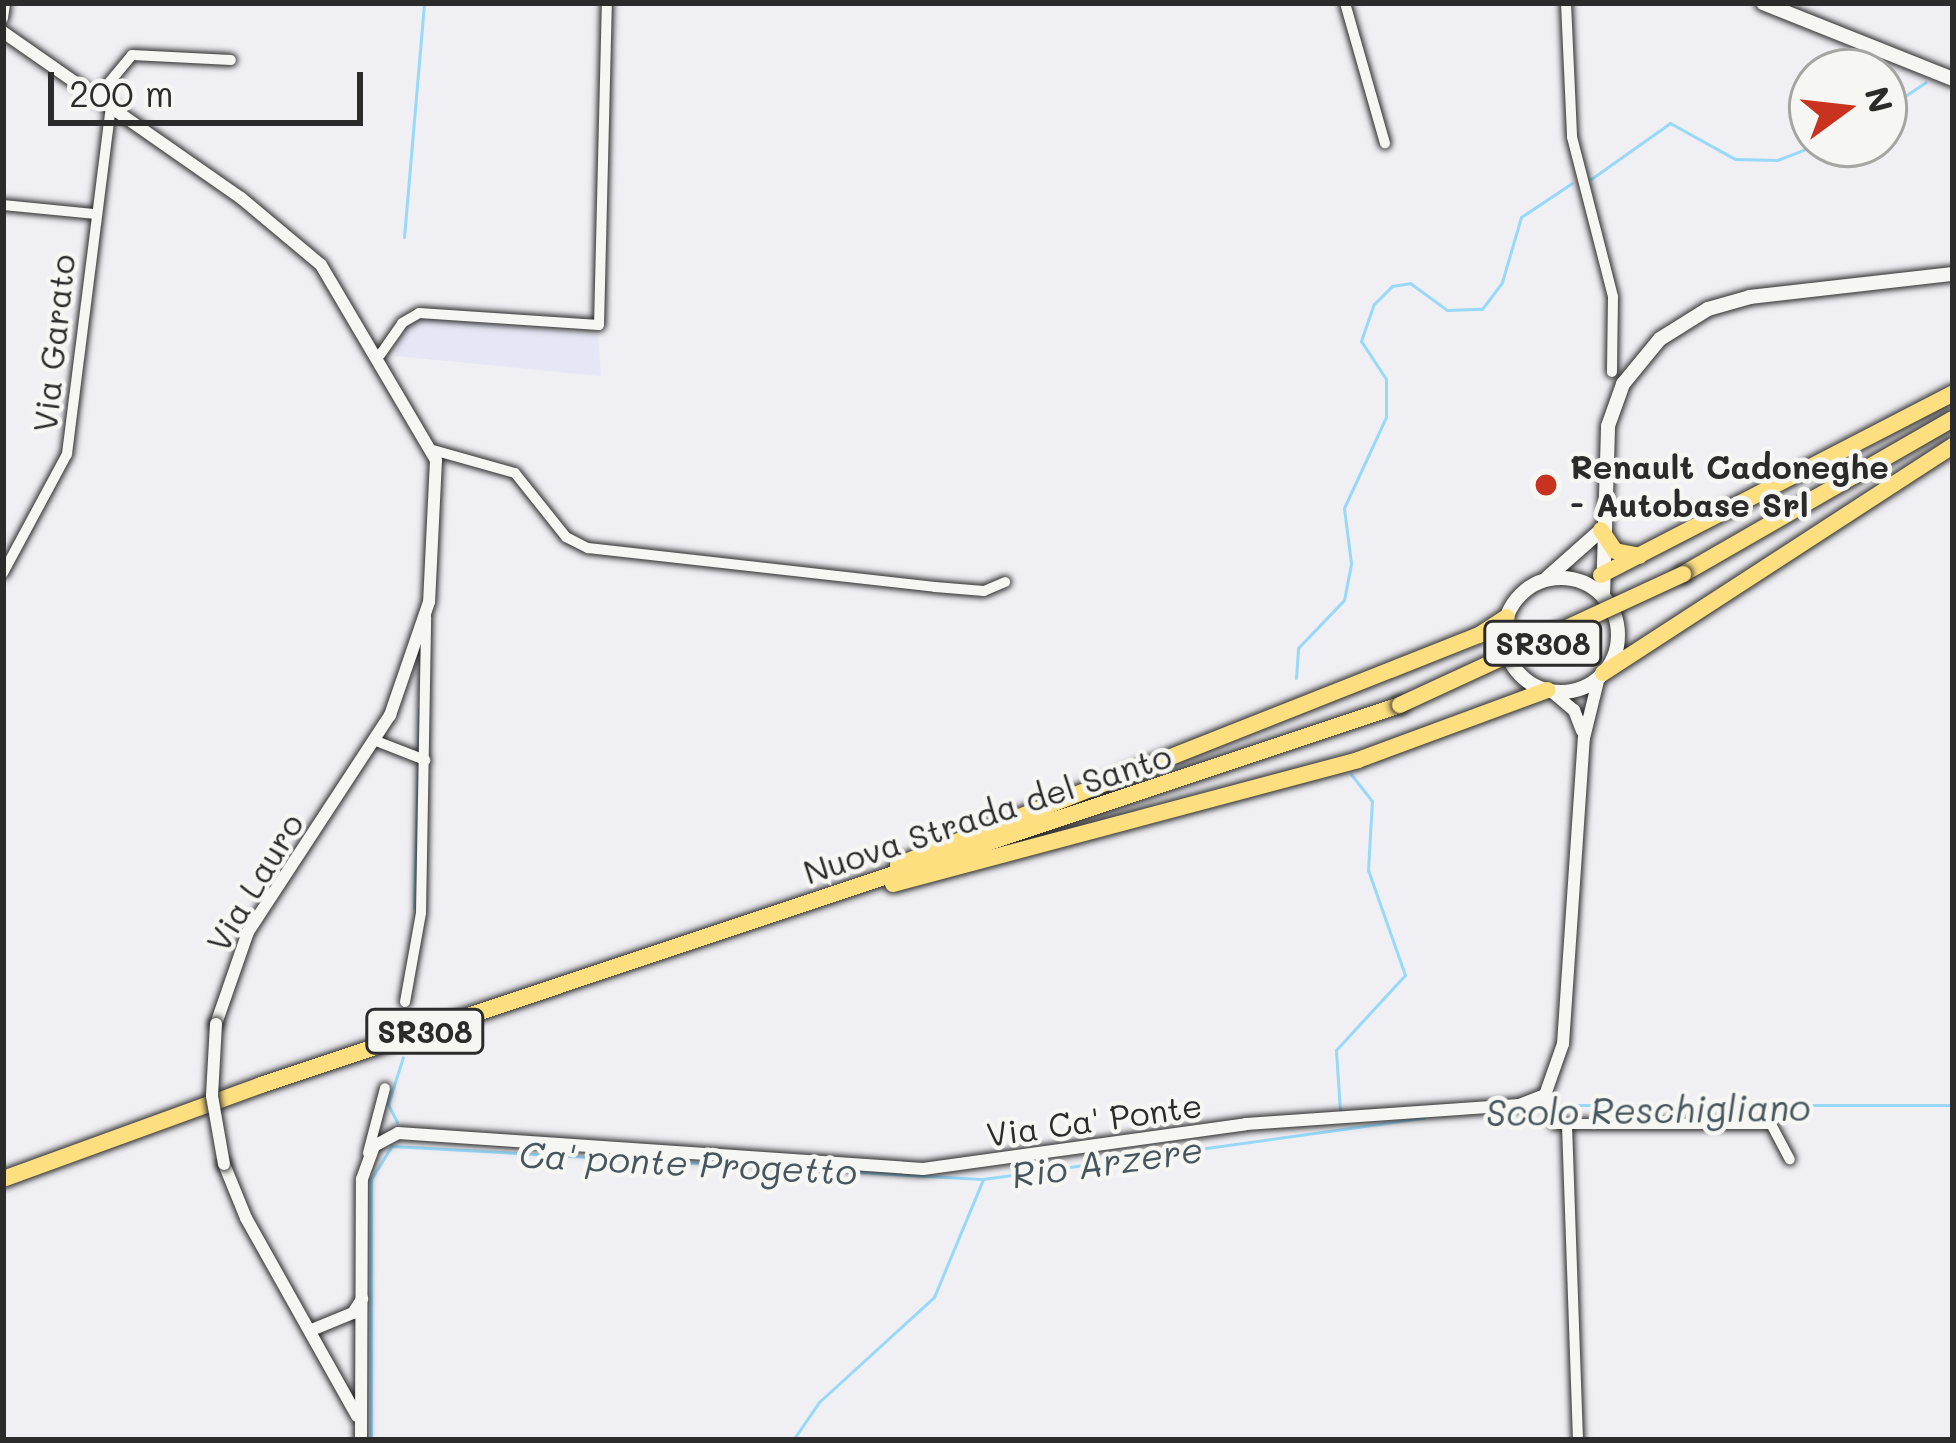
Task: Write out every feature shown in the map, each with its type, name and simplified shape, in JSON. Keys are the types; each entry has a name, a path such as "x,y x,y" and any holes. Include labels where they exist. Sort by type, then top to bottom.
{"highway":[{"path":"1601,575 1953,393"},
{"name":"Nuova Strada del Santo","path":"3,1179 239,1092 1400,705 1683,574 1953,419"},
{"path":"1601,675 1953,446"},
{"path":"1600,530 1615,551 1641,556"},
{"path":"851,890 929,849 1460,643 1507,616"},
{"path":"851,890 938,878 1134,825 1358,760 1549,691"}],"main road":[{"path":"1763,3 1953,79"},
{"path":"1600,530 1507,616 1505,643 1515,668 1549,691 1601,675 1618,635 1603,597 1600,530 1614,401 1639,361 1681,324 1750,297 1953,274"},
{"path":"1543,581 1579,581 1601,575"},
{"path":"1579,581 1603,597"}],"street":[{"path":"3,18 5,3"},
{"path":"380,355 402,323 419,313 599,326 607,3"},
{"path":"1345,3 1385,142"},
{"path":"1566,3 1572,137 1613,297 1612,371"},
{"name":"Via Lauro","path":"3,32 98,96 322,265 433,450 439,496 426,617 421,914 405,1002"},
{"path":"98,96 132,55 231,60"},
{"name":"Via Garato","path":"3,573 67,454 111,106"},
{"path":"3,205 94,214"},
{"path":"433,450 515,473 566,536 588,548 984,591 1005,582"},
{"name":"Via Lauro","path":"359,1423 314,1329 253,1231 224,1164 212,1096 216,1024 248,932 376,741 426,617"},
{"path":"1601,675 1584,738 1563,1044 1544,1095 1549,1118 1567,1125 1771,1124 1790,1159"},
{"path":"1549,691 1574,710 1584,738"},
{"path":"376,741 424,760"},
{"path":"361,1440 367,1156 385,1088"},
{"name":"Via Ca' Ponte","path":"398,1133 923,1168 1246,1124 1519,1105 1544,1095"},
{"path":"367,1156 398,1133 378,1113"},
{"path":"1567,1125 1578,1440"},
{"path":"314,1329 353,1313 362,1298"}],"shaded area":[{"path":"416,317 598,335 601,376 396,356 405,323"}],"waterway":[{"path":"404,237 424,3"},
{"name":"Rio Arzere","path":"1908,94 1926,82"},
{"name":"Rio Arzere","path":"1591,179 1670,123 1735,159 1788,156"},
{"name":"Rio Arzere","path":"1296,678 1298,648 1344,600 1351,563 1344,508 1386,417 1386,379 1361,341 1374,304 1392,286 1410,283 1447,310 1482,309 1502,282 1521,217 1572,183"},
{"path":"418,753 419,709"},
{"path":"414,908 418,763"},
{"name":"Rio Arzere","path":"1340,1111 1336,1050 1405,975 1368,870 1372,801 1351,774"},
{"path":"397,1122 388,1104 403,1057"},
{"name":"Scolo Reschigliano","path":"1553,1105 1953,1105"},
{"name":"Rio Arzere","path":"793,1440 819,1402 934,1297 983,1179 1424,1118"},
{"name":"Ca' ponte Progetto","path":"371,1440 371,1179 392,1146 981,1179"}],"place":[{"name":"Renault Cadoneghe - Autobase Srl","path":"1546,485"}]}
